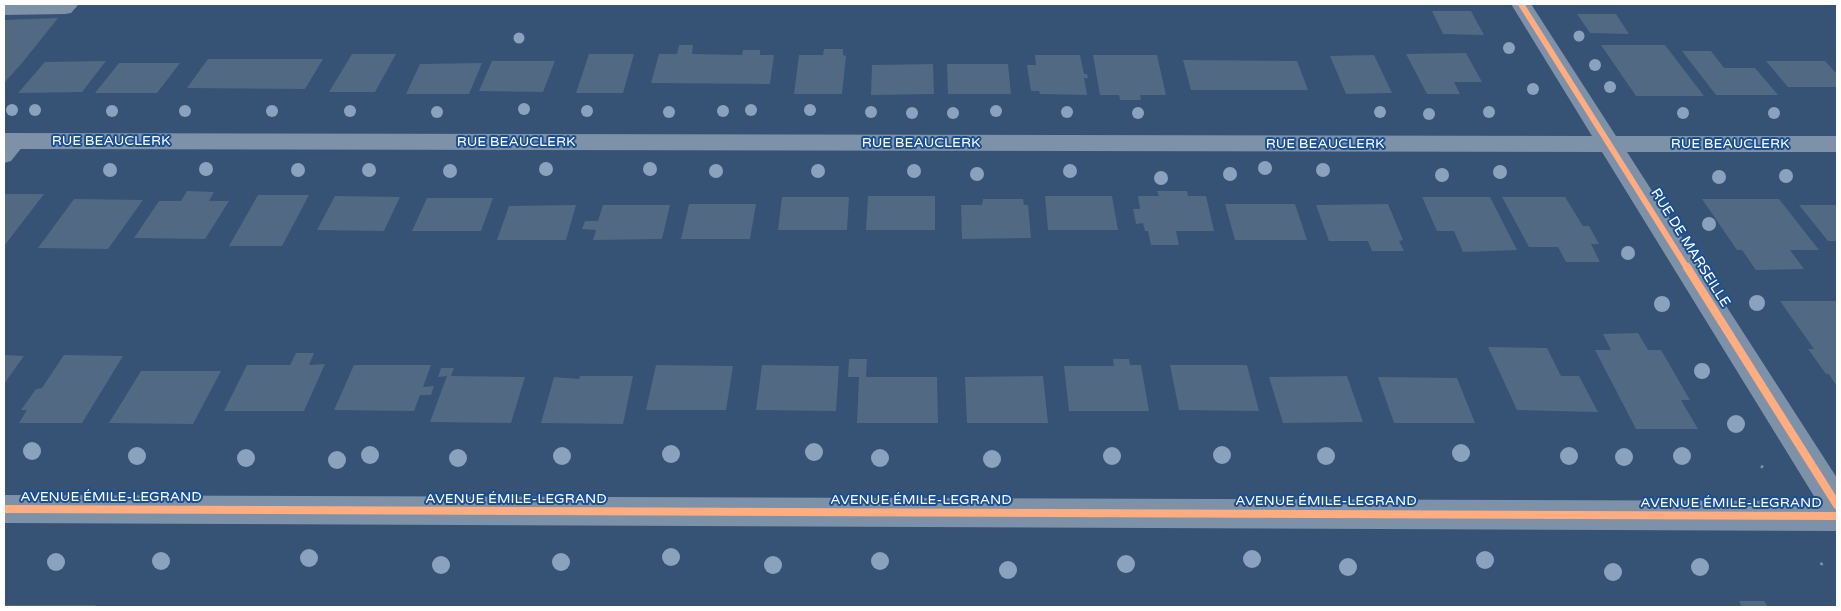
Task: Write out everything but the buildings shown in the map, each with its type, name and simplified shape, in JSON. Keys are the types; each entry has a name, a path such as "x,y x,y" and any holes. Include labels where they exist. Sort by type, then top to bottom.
{"street":[{"name":"RUE DE MARSEILLE","path":"1521,4 1837,505"},
{"name":"RUE BEAUCLERK","path":"8,146 1837,144"},
{"name":"AVENUE ÉMILE-LEGRAND","path":"4,509 1837,516"}],"lane":[{"path":"4,10 65,9 70,4"}],"path":[{"path":"1761,466 1765,468"}],"cycle path":[{"path":"1521,4 1837,505"},
{"path":"4,509 1837,516"}]}
